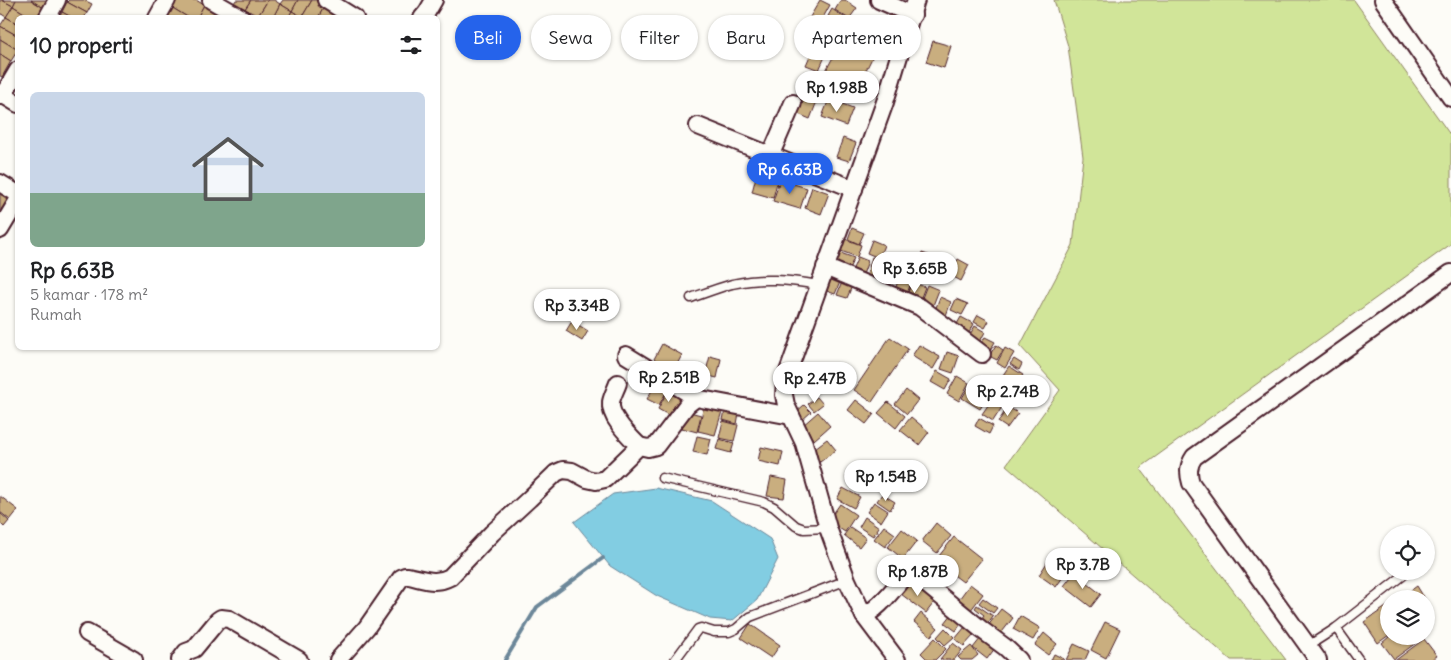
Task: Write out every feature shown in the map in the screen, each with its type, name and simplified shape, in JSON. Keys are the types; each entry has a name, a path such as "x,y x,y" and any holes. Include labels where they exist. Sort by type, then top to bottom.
{"street":[{"path":"49,15 57,0"},
{"path":"159,15 167,0"},
{"path":"211,0 234,15"},
{"path":"326,0 350,15"},
{"path":"424,15 434,0"},
{"path":"879,0 915,7 885,102 818,285 785,383 784,395 786,405 804,444 828,528 847,580 864,616 898,660"},
{"path":"1383,0 1451,98"},
{"path":"15,74 1,94 15,102"},
{"path":"771,154 793,103"},
{"path":"698,126 854,189"},
{"path":"0,183 15,192"},
{"path":"0,230 15,205"},
{"path":"825,267 920,307 982,354"},
{"path":"1318,660 1191,482 1188,475 1191,462 1194,457 1451,273"},
{"path":"626,355 696,398 791,416"},
{"path":"618,383 611,403 611,410 620,425 639,446 648,448 656,446 687,405 696,398"},
{"path":"338,660 367,627 401,578 408,576 434,582 444,581 556,473 563,470 572,471 587,479 596,481 605,479 639,446"},
{"path":"864,616 872,612 909,570 1019,660"},
{"path":"180,660 186,652 194,650 218,620 225,618 299,660"},
{"path":"87,633 134,660"}],"lane":[{"path":"691,298 731,284 746,281 793,280 818,285"},
{"path":"662,478 764,502 774,507 796,526 804,529 828,528"},
{"path":"674,660 698,629 729,632 736,629 750,617 847,580"},
{"path":"1308,646 1336,628 1397,580"},
{"path":"1336,628 1359,660"}],"green space":[{"path":"1054,0 1354,0 1451,136 1451,244 1140,468 1286,660 1231,660 1006,465 1060,390 1020,346 1073,245 1083,157 1068,46"}],"water":[{"path":"656,488 712,501 770,539 778,559 757,600 732,621 710,619 657,596 610,566 574,522 613,494"}],"building":[{"path":"0,0 13,6 6,17 0,13"},
{"path":"2,0 16,0 13,6"},
{"path":"16,0 31,0 44,8 40,15 27,15 13,6"},
{"path":"31,0 48,0 44,8"},
{"path":"69,0 84,0 92,4 87,13 67,2"},
{"path":"175,0 196,0 204,5 199,15 184,15 171,7"},
{"path":"236,0 251,0 245,9 234,3"},
{"path":"251,0 268,0 259,15 245,9"},
{"path":"268,0 274,0 280,4 274,15 259,15"},
{"path":"283,0 298,0 292,11 280,4"},
{"path":"298,0 312,0 303,15 299,15 292,11"},
{"path":"312,0 317,0 325,5 320,15 303,15"},
{"path":"820,0 830,5 824,15 811,15"},
{"path":"841,0 845,0 857,8 852,15 843,15 835,10"},
{"path":"67,2 87,13 86,15 68,15 62,12"},
{"path":"280,4 292,11 290,15 274,15"},
{"path":"204,5 220,15 199,15"},
{"path":"325,5 337,11 335,15 320,15"},
{"path":"13,6 27,15 15,15 15,22 6,17"},
{"path":"171,7 184,15 166,15"},
{"path":"832,9 841,15 829,15"},
{"path":"292,11 299,15 290,15"},
{"path":"6,17 15,22 15,34 0,26"},
{"path":"0,26 15,34 15,48 0,39"},
{"path":"0,39 15,48 15,55 11,61 0,54"},
{"path":"933,41 951,46 944,68 926,62"},
{"path":"0,54 11,61 2,77 0,76"},
{"path":"808,60 823,60 819,70 806,65"},
{"path":"832,60 871,60 854,94 822,78"},
{"path":"809,80 823,86 810,119 796,113"},
{"path":"829,99 853,108 846,126 822,117"},
{"path":"843,138 856,143 849,161 836,157"},
{"path":"758,169 779,175 773,198 752,192"},
{"path":"780,180 807,188 800,209 773,201"},
{"path":"812,187 829,193 821,214 805,208"},
{"path":"0,191 14,199 0,216"},
{"path":"852,228 864,233 859,244 848,239"},
{"path":"845,239 861,245 857,257 841,251"},
{"path":"872,240 884,245 879,258 867,253"},
{"path":"838,252 854,258 849,269 834,263"},
{"path":"922,253 934,257 929,275 916,271"},
{"path":"858,257 868,261 862,277 851,273"},
{"path":"872,257 885,260 880,282 866,279"},
{"path":"958,259 969,265 961,281 950,275"},
{"path":"888,260 901,263 896,283 883,279"},
{"path":"829,277 840,282 835,294 824,290"},
{"path":"899,279 911,283 905,299 893,294"},
{"path":"842,282 852,286 847,298 837,295"},
{"path":"912,282 925,287 918,305 905,300"},
{"path":"927,285 939,290 932,308 920,303"},
{"path":"940,297 951,302 945,318 934,313"},
{"path":"956,299 968,304 962,315 951,310"},
{"path":"978,315 989,321 985,328 974,322"},
{"path":"961,317 974,324 966,338 953,331"},
{"path":"572,321 588,331 582,341 566,331"},
{"path":"975,326 985,332 977,347 966,341"},
{"path":"890,337 908,349 872,402 854,390"},
{"path":"985,337 995,342 987,355 977,349"},
{"path":"662,344 682,355 674,370 654,359"},
{"path":"919,345 940,357 933,369 912,356"},
{"path":"996,345 1003,350 997,360 989,356"},
{"path":"1005,348 1014,353 1005,368 997,363"},
{"path":"947,352 959,356 953,373 941,369"},
{"path":"710,356 721,359 717,378 705,375"},
{"path":"1014,359 1022,364 1019,370 1010,364"},
{"path":"686,366 699,371 694,383 682,379"},
{"path":"1009,366 1023,375 1015,387 1001,378"},
{"path":"937,371 951,379 945,390 931,382"},
{"path":"957,376 969,383 959,401 947,394"},
{"path":"971,383 989,394 980,409 962,398"},
{"path":"655,385 667,391 659,405 647,399"},
{"path":"668,390 681,397 670,416 658,409"},
{"path":"906,390 918,400 907,414 895,404"},
{"path":"995,395 1006,401 993,421 982,414"},
{"path":"817,397 823,404 814,411 808,404"},
{"path":"856,400 874,414 866,424 848,410"},
{"path":"888,402 905,416 896,428 878,413"},
{"path":"804,405 811,412 801,421 794,414"},
{"path":"704,406 722,411 715,435 698,431"},
{"path":"1008,407 1018,413 1007,428 998,422"},
{"path":"725,410 739,413 737,424 723,420"},
{"path":"686,411 701,415 697,432 682,428"},
{"path":"818,412 830,426 814,440 802,426"},
{"path":"911,417 929,432 919,445 900,430"},
{"path":"979,418 993,426 989,434 975,426"},
{"path":"723,421 738,425 734,441 719,438"},
{"path":"697,436 711,439 707,455 693,452"},
{"path":"719,439 734,443 731,453 716,449"},
{"path":"827,439 836,450 820,462 811,451"},
{"path":"761,447 783,452 780,466 758,461"},
{"path":"851,469 867,478 861,487 846,478"},
{"path":"771,477 787,480 784,498 767,496"},
{"path":"843,488 860,497 854,508 837,499"},
{"path":"882,494 895,502 890,510 877,501"},
{"path":"0,496 18,510 10,520 0,512"},
{"path":"874,502 888,511 881,522 867,512"},
{"path":"840,504 856,515 845,532 828,521"},
{"path":"0,513 9,521 4,527 0,523"},
{"path":"865,517 879,527 873,536 859,527"},
{"path":"936,523 951,536 937,553 922,541"},
{"path":"884,526 895,534 885,547 874,539"},
{"path":"850,527 866,538 859,547 844,535"},
{"path":"902,529 917,541 903,559 888,547"},
{"path":"954,537 982,559 963,582 935,561"},
{"path":"1052,555 1070,567 1056,587 1039,575"},
{"path":"1074,573 1101,594 1091,607 1064,586"},
{"path":"911,581 936,600 926,613 901,594"},
{"path":"970,584 983,594 967,615 954,606"},
{"path":"1417,586 1419,590 1411,590"},
{"path":"983,598 997,608 993,613 979,603"},
{"path":"977,605 993,616 985,627 978,623 984,615 975,608"},
{"path":"1001,609 1013,618 999,636 987,627"},
{"path":"1380,611 1380,642 1378,643 1364,622"},
{"path":"921,613 938,628 931,636 914,622"},
{"path":"952,614 962,622 956,631 945,623"},
{"path":"1020,616 1040,628 1033,640 1013,629"},
{"path":"1105,622 1120,629 1106,658 1091,650"},
{"path":"750,624 780,645 771,658 741,638"},
{"path":"965,627 974,635 964,646 955,639"},
{"path":"945,628 954,637 945,645 937,637"},
{"path":"1044,633 1057,644 1048,655 1035,645"},
{"path":"984,634 998,644 987,659 973,648"},
{"path":"935,638 946,649 935,660 928,660 921,653"},
{"path":"953,643 962,650 954,660 940,659"},
{"path":"1074,644 1089,651 1085,660 1066,660"},
{"path":"1384,645 1413,645 1394,659"},
{"path":"1416,645 1429,645 1437,656 1431,660 1396,660"},
{"path":"971,646 978,655 972,660 961,660 958,657"},
{"path":"1054,654 1064,659 1051,660"}],"waterway":[{"path":"505,660 537,607 603,558"}]}
